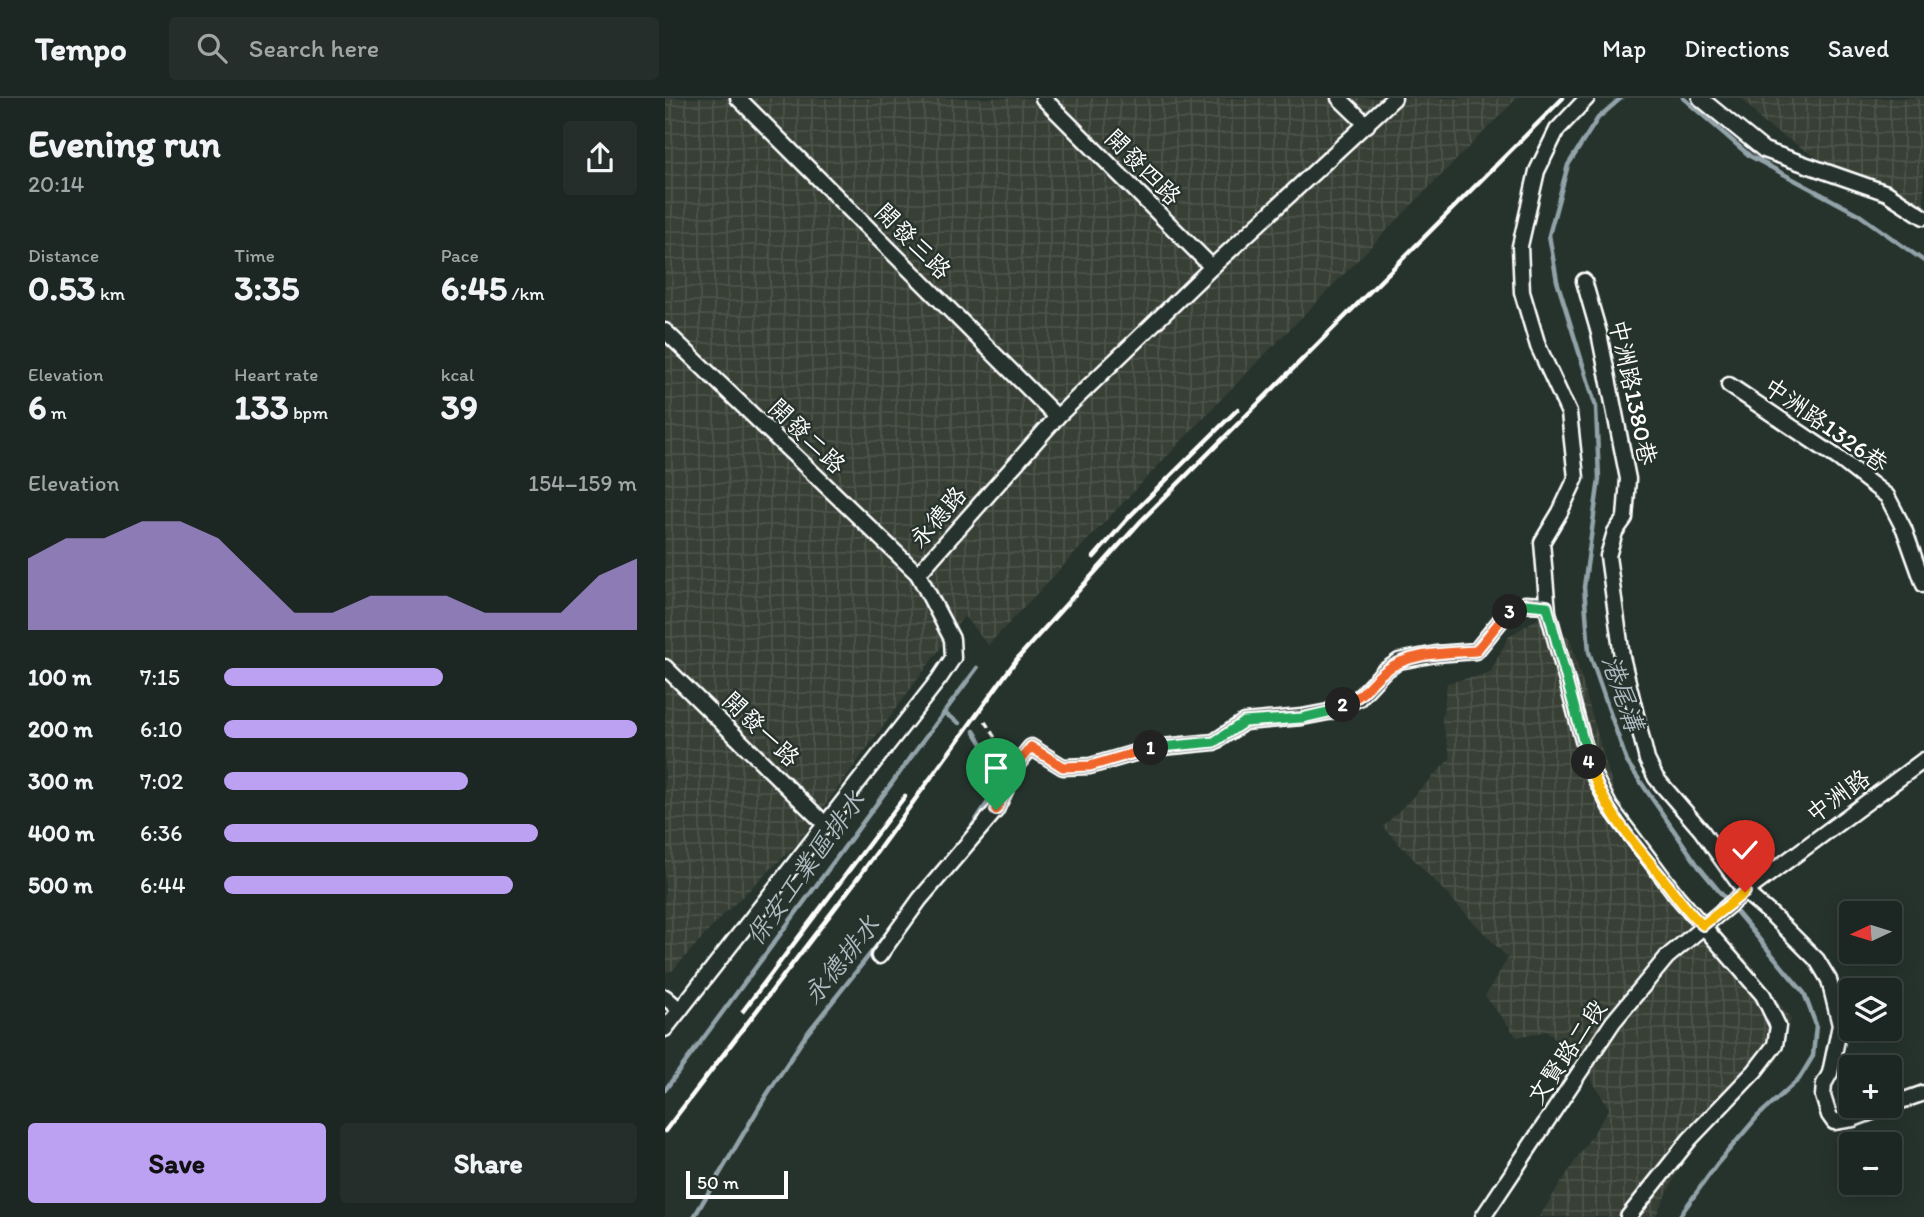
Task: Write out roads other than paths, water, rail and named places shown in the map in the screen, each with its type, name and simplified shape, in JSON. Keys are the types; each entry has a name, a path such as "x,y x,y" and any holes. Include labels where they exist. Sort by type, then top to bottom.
{"street":[{"name":"開發三路","path":"738,98 1057,416"},
{"name":"開發四路","path":"1043,98 1212,267"},
{"path":"1339,98 1367,125"},
{"name":"永德路","path":"665,1029 953,658 952,639 918,575 1057,416 1394,98"},
{"path":"1587,98 1557,130 1547,150 1538,171 1520,246 1522,292 1538,346 1569,413 1576,478 1542,542 1547,606 1591,770 1610,807 1644,855 1763,995 1778,1026 1775,1045 1755,1071 1690,1139 1628,1217"},
{"path":"1700,98 1764,150 1887,193 1924,217"},
{"name":"中洲路1380巷","path":"1584,281 1599,333 1628,479 1625,519 1615,532 1608,556 1622,657 1647,760 1656,778 1701,830 1745,892 1817,960 1829,980 1840,1025 1823,1096 1834,1122 1854,1118"},
{"name":"開發二路","path":"665,331 918,575"},
{"name":"中洲路1326巷","path":"1729,385 1838,458 1887,496 1904,528 1924,584"},
{"path":"879,956 920,899 996,810 1018,763 1031,747 1063,767 1090,766 1152,748 1214,742 1244,722 1302,718 1328,712 1359,698 1383,672 1399,661 1436,654 1476,651 1505,615 1525,604 1547,606"},
{"name":"開發一路","path":"665,667 825,824"},
{"name":"中洲路","path":"1702,925 1924,760"},
{"name":"文賢路二段","path":"1483,1217 1613,1022 1667,957 1702,925"},
{"path":"665,997 680,1010"},
{"path":"1902,1101 1924,1093"}],"waterway":[{"name":"港尾溝","path":"1621,98 1598,118 1568,165 1549,235 1557,281 1596,407 1599,479 1584,587 1589,652 1627,762 1699,867 1804,993 1816,1025 1813,1056 1799,1079 1758,1116 1717,1164 1679,1217"},
{"name":"港尾溝","path":"1683,98 1750,156 1858,214 1924,261"},
{"name":"保安工業區排水","path":"665,1090 977,668"},
{"name":"永德排水","path":"944,713 959,723"},
{"name":"永德排水","path":"968,832 990,799 997,768 974,731"},
{"name":"永德排水","path":"694,1217 764,1099 806,1035 901,915"}],"railway":[{"path":"665,1131 858,878 1017,659 1141,521 1563,98"},
{"path":"1094,557 1131,515 1238,409"},
{"path":"743,1011 905,796"}]}
